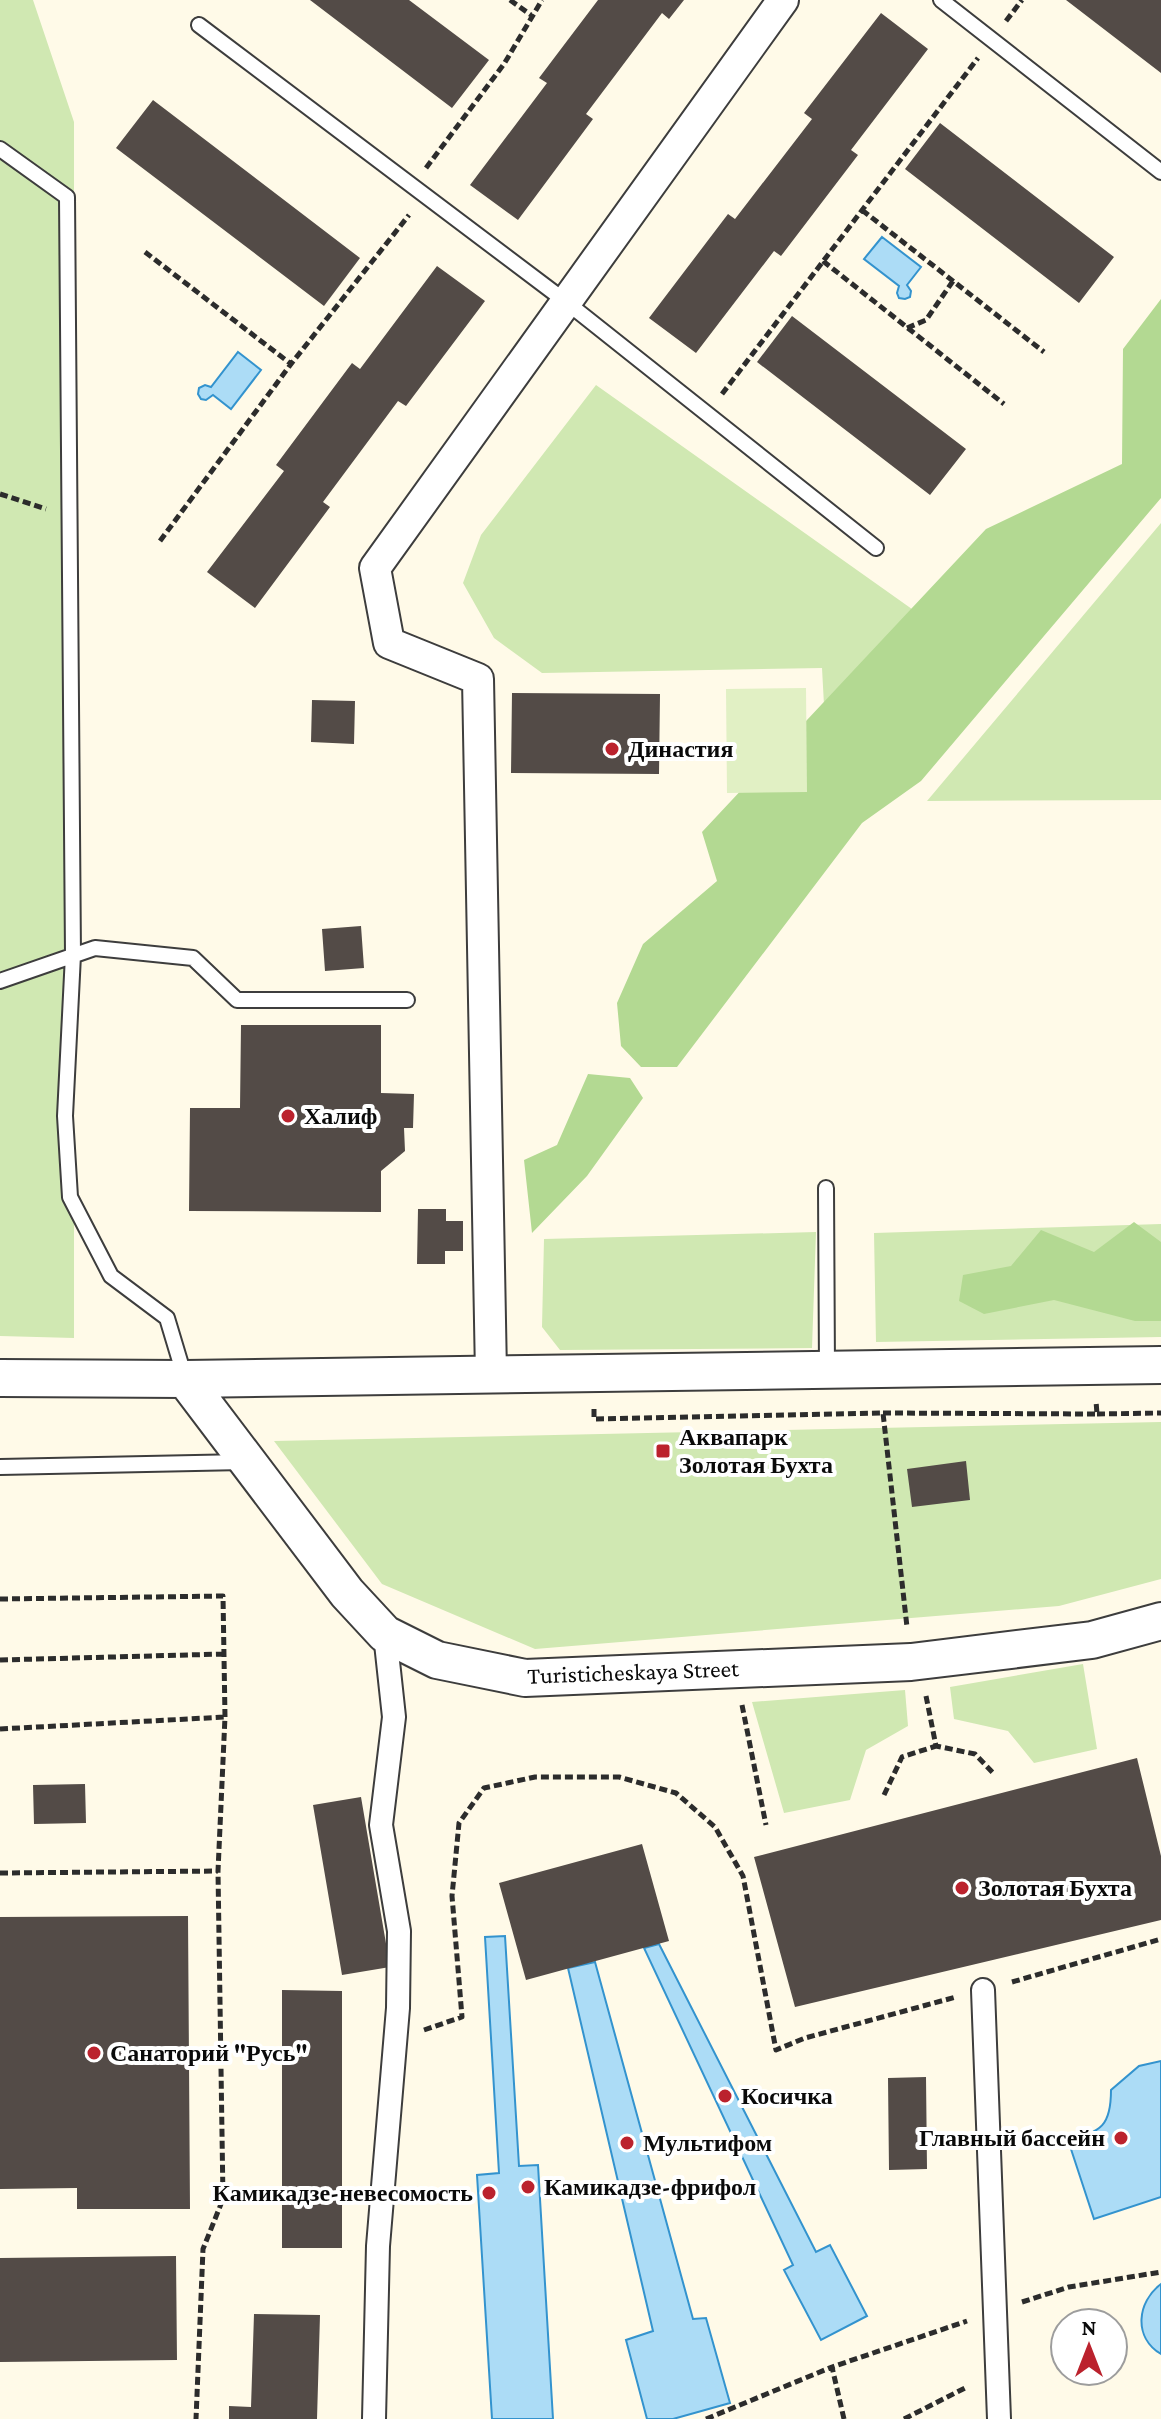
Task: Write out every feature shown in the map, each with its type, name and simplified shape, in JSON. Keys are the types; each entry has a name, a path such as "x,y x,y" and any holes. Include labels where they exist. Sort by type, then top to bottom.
{"street":[{"path":"491,1374 478,679 389,643 375,568 783,0"},
{"path":"0,1378 185,1379 1161,1365"},
{"name":"Turisticheskaya Street","path":"185,1379 347,1593 385,1634 437,1660 525,1678 911,1662 1092,1640 1161,1621"},
{"path":"374,2419 378,2246 395,2040 399,1931 381,1825 394,1717 385,1634"},
{"path":"983,1990 999,2419"}],"lane":[{"path":"941,0 1161,172"},
{"path":"199,25 565,301 876,548"},
{"path":"0,149 67,197 73,955 65,1116 70,1197 111,1276 167,1318 185,1379"},
{"path":"0,981 95,948 193,958 237,1000 407,1000"},
{"path":"826,1188 827,1370"},
{"path":"0,1467 249,1462"}],"path":[{"path":"510,0 531,15"},
{"path":"160,541 291,364 408,217 428,162 504,64 542,0"},
{"path":"707,414 1022,0"},
{"path":"862,210 1044,352"},
{"path":"145,252 291,364"},
{"path":"823,261 1004,404"},
{"path":"907,328 926,320 953,281"},
{"path":"0,494 69,517"},
{"path":"594,1373 594,1419 883,1413 911,1662 922,1674 936,1746"},
{"path":"1097,1414 1161,1413"},
{"path":"0,1599 223,1596 225,1717 218,1871 223,2199 203,2249 196,2419"},
{"path":"0,1660 224,1654"},
{"path":"731,1670 738,1689 766,1825"},
{"path":"0,1729 225,1717"},
{"path":"884,1795 902,1757 936,1746 975,1754 995,1775"},
{"path":"395,2040 462,2017 452,1896 459,1823 484,1788 535,1777 619,1777 676,1793 715,1827 743,1876 776,2050 805,2038 1161,1939"},
{"path":"0,1873 218,1871"},
{"path":"706,2419 832,2367 1069,2287 1161,2272"},
{"path":"832,2367 844,2419"},
{"path":"904,2419 997,2371"}],"green space":[{"path":"0,0 33,0 74,122 74,1338 0,1336"},
{"path":"1161,299 1161,498 921,781 862,823 677,1067 641,1067 621,1046 617,1003 643,944 717,881 702,832 986,529 1122,464 1123,349"},
{"path":"596,385 926,619 826,742 822,668 542,673 494,638 463,583 481,535"},
{"path":"1161,523 1161,800 927,801"},
{"path":"806,688 807,792 727,793 726,689"},
{"path":"588,1074 630,1078 643,1098 587,1176 532,1233 524,1160 557,1145"},
{"path":"1134,1222 1161,1242 1161,1321 1135,1321 1054,1300 984,1314 959,1301 963,1275 1011,1266 1041,1230 1094,1252"},
{"path":"1161,1224 1161,1337 876,1342 874,1233"},
{"path":"816,1232 812,1348 560,1350 542,1327 544,1239"},
{"path":"1161,1422 1161,1579 1059,1606 535,1649 382,1584 274,1441"},
{"path":"1083,1664 1097,1749 1034,1763 1008,1731 954,1719 950,1687"},
{"path":"905,1690 908,1726 866,1750 850,1800 784,1813 752,1702"}],"water":[{"path":"882,237 921,267 907,285 911,291 910,297 899,298 899,286 864,259"},
{"path":"238,352 261,370 231,409 213,395 206,400 201,399 199,388 205,385 211,387"},
{"path":"505,1936 519,2166 538,2165 553,2419 492,2419 477,2175 499,2173 485,1937"},
{"name":"Косичка","path":"659,1944 816,2252 830,2245 867,2316 821,2340 784,2270 793,2265 644,1948"},
{"name":"Мультифом","path":"595,1962 693,2319 706,2318 730,2403 673,2419 647,2419 626,2340 653,2331 568,1968"},
{"name":"Главный бассейн","path":"1161,2061 1161,2197 1094,2219 1068,2140 1097,2130 1109,2111 1111,2090 1139,2066"},
{"path":"1161,2284 1161,2354 1146,2338 1142,2319 1147,2300"}],"building":[{"path":"310,0 409,0 489,60 452,108"},
{"path":"598,0 684,0 669,19 662,13 586,114 593,119 518,220 470,185 547,83 539,78"},
{"path":"1066,0 1161,0 1161,73"},
{"path":"881,13 928,49 851,150 858,155 781,256 774,251 696,353 649,318 728,214 735,219 812,119 804,113"},
{"path":"153,100 360,258 324,306 116,148"},
{"path":"940,123 1114,257 1079,303 905,169"},
{"path":"437,266 485,301 406,406 398,401 323,502 330,507 255,608 207,572 284,471 276,465 352,363 360,369"},
{"path":"792,316 966,449 930,495 757,362"},
{"path":"512,693 660,694 659,774 511,773"},
{"path":"312,700 355,701 354,744 311,742"},
{"path":"361,926 364,968 325,971 322,929"},
{"path":"241,1025 381,1025 381,1093 414,1094 413,1128 404,1128 405,1151 381,1171 381,1212 189,1211 190,1108 240,1108"},
{"path":"418,1209 446,1209 446,1221 463,1221 463,1251 445,1251 445,1264 417,1264"},
{"path":"966,1461 970,1500 912,1507 907,1469"},
{"name":"Золотая Бухта","path":"1137,1758 1161,1856 1161,1920 795,2007 754,1857"},
{"path":"85,1784 86,1823 34,1824 33,1785"},
{"path":"361,1797 390,1967 342,1975 313,1805"},
{"path":"642,1844 669,1941 526,1980 499,1883"},
{"name":"Санаторий \"Русь\"","path":"188,1916 190,2209 77,2209 77,2188 0,2189 0,1917"},
{"path":"282,1990 342,1991 342,2248 282,2248"},
{"path":"926,2077 927,2169 889,2170 888,2078"},
{"path":"176,2256 177,2360 0,2362 0,2258"},
{"path":"254,2314 320,2315 317,2419 229,2419 229,2406 251,2407"}],"place":[{"name":"Династия","path":"612,749"},
{"name":"Халиф","path":"288,1116"},
{"name":"Аквапарк Золотая Бухта","path":"663,1451"},
{"name":"Золотая Бухта","path":"962,1888"},
{"name":"Санаторий \"Русь\"","path":"94,2053"},
{"name":"Косичка","path":"725,2096"},
{"name":"Главный бассейн","path":"1121,2138"},
{"name":"Мультифом","path":"627,2143"},
{"name":"Камикадзе-фрифол","path":"528,2187"},
{"name":"Камикадзе-невесомость","path":"489,2193"}]}
